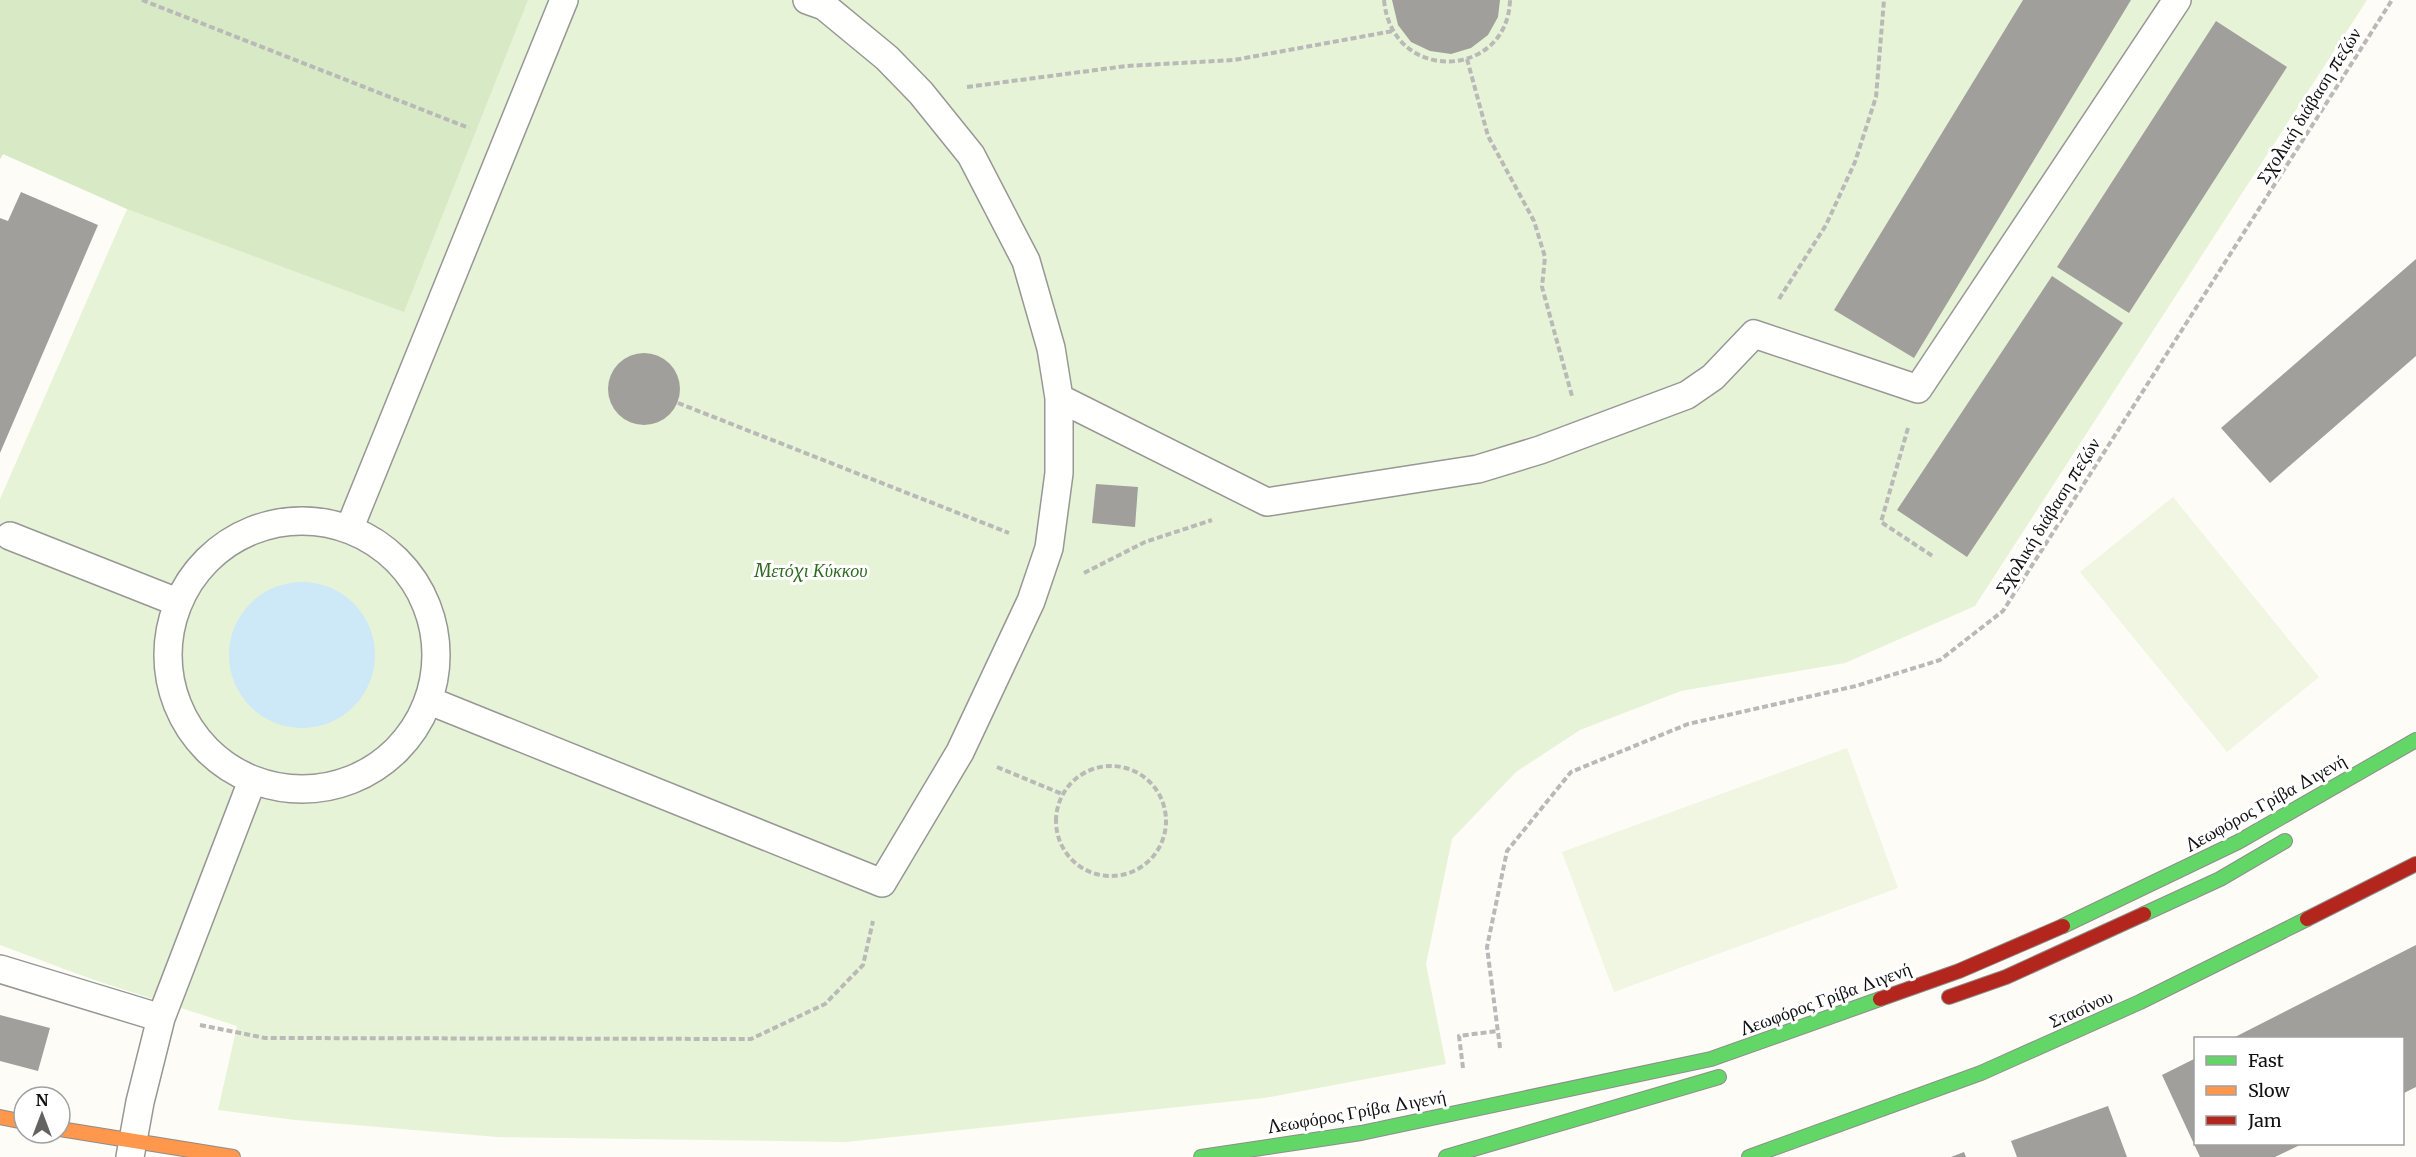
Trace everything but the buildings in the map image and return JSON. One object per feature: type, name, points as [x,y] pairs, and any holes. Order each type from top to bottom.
[{"type":"main road","name":"Λεωφόρος Γρίβα Διγενή","points":[[1201,1157],[1362,1133],[1711,1059],[1959,971],[2103,908],[2238,842],[2416,740]]},
{"type":"main road","points":[[1939,1000],[2006,977],[2220,879],[2292,837]]},
{"type":"main road","name":"Στασίνου","points":[[1749,1157],[1981,1073],[2140,1002],[2416,864]]},
{"type":"main road","points":[[1446,1157],[1728,1074]]},
{"type":"main road","points":[[72,1132],[132,1150],[233,1157]]},
{"type":"lane","points":[[350,527],[564,0]]},
{"type":"lane","points":[[430,700],[882,883],[960,752],[1031,601],[1049,548],[1059,473],[1059,398],[1051,348],[1026,261],[971,156],[921,93],[887,58],[824,6],[807,0]]},
{"type":"lane","points":[[1059,398],[1267,502],[1478,469],[1582,434],[1687,395],[1713,377],[1754,334],[1918,389],[2177,0]]},
{"type":"lane","points":[[296,520],[350,527],[394,554],[426,597],[439,650],[430,700],[401,749],[358,780],[305,791],[252,781],[207,752],[177,707],[166,655],[177,602],[205,560],[247,532],[296,520]]},
{"type":"lane","points":[[10,536],[177,602]]},
{"type":"lane","points":[[132,1150],[140,1102],[161,1018],[252,781]]},
{"type":"lane","points":[[0,969],[161,1018]]},
{"type":"path","points":[[142,0],[506,142]]},
{"type":"path","points":[[1384,0],[1385,17],[1398,40],[1418,56],[1442,62],[1467,59],[1486,49],[1501,32],[1510,12],[1510,0]]},
{"type":"path","points":[[1754,334],[1793,279],[1826,225],[1855,162],[1876,97],[1884,0]]},
{"type":"path","name":"Σχολική διάβαση πεζών","points":[[1500,1048],[1487,947],[1507,851],[1571,772],[1688,724],[1856,686],[1940,660],[2003,611],[2392,0]]},
{"type":"path","points":[[921,93],[1126,66],[1234,60],[1393,31]]},
{"type":"path","points":[[1467,59],[1488,136],[1534,221],[1545,257],[1542,287],[1582,434]]},
{"type":"path","points":[[1918,389],[1881,522],[1934,556]]},
{"type":"path","points":[[678,403],[1049,548]]},
{"type":"path","points":[[1031,601],[1145,542],[1267,502]]},
{"type":"path","points":[[960,752],[1062,794]]},
{"type":"path","points":[[1109,765],[1128,768],[1144,776],[1157,790],[1165,806],[1167,825],[1163,842],[1152,860],[1135,871],[1116,876],[1095,874],[1077,865],[1063,849],[1056,830],[1055,811],[1062,794],[1074,779],[1090,769],[1109,765]]},
{"type":"path","points":[[161,1018],[266,1038],[751,1039],[825,1004],[863,965],[882,883]]},
{"type":"path","points":[[1463,1070],[1458,1036],[1497,1031]]},
{"type":"green space","name":"Μετόχι Κύκκου","points":[[0,0],[2367,0],[1975,606],[1845,663],[1681,691],[1580,730],[1516,772],[1452,839],[1426,964],[1446,1064],[1264,1098],[846,1142],[497,1137],[295,1120],[218,1110],[237,1026],[94,980],[0,945],[0,499],[127,209],[3,154],[0,159]]},
{"type":"green space","points":[[0,0],[528,0],[404,312],[127,209],[3,154],[0,159]]},
{"type":"green space","points":[[2173,497],[2319,677],[2227,752],[2080,572]]},
{"type":"green space","points":[[1847,748],[1898,888],[1614,992],[1562,852]]},
{"type":"water","points":[[302,582],[330,588],[353,604],[369,627],[375,655],[369,683],[353,706],[330,722],[302,728],[274,722],[251,706],[235,683],[229,655],[235,627],[251,604],[274,588]]},
{"type":"traffic: fast","points":[[2063,926],[2238,842],[2416,740]]},
{"type":"traffic: fast","points":[[2144,914],[2220,879],[2285,841]]},
{"type":"traffic: fast","points":[[1749,1157],[1981,1073],[2140,1002],[2307,919]]},
{"type":"traffic: fast","points":[[1201,1157],[1361,1133],[1711,1059],[1880,999]]},
{"type":"traffic: fast","points":[[1446,1157],[1719,1077]]},
{"type":"traffic: slow","points":[[0,1117],[12,1120]]},
{"type":"traffic: slow","points":[[72,1131],[233,1157]]},
{"type":"traffic: jam","points":[[2307,919],[2416,864]]},
{"type":"traffic: jam","points":[[1949,997],[2006,977],[2144,914]]},
{"type":"traffic: jam","points":[[1880,999],[1959,971],[2063,926]]}]
